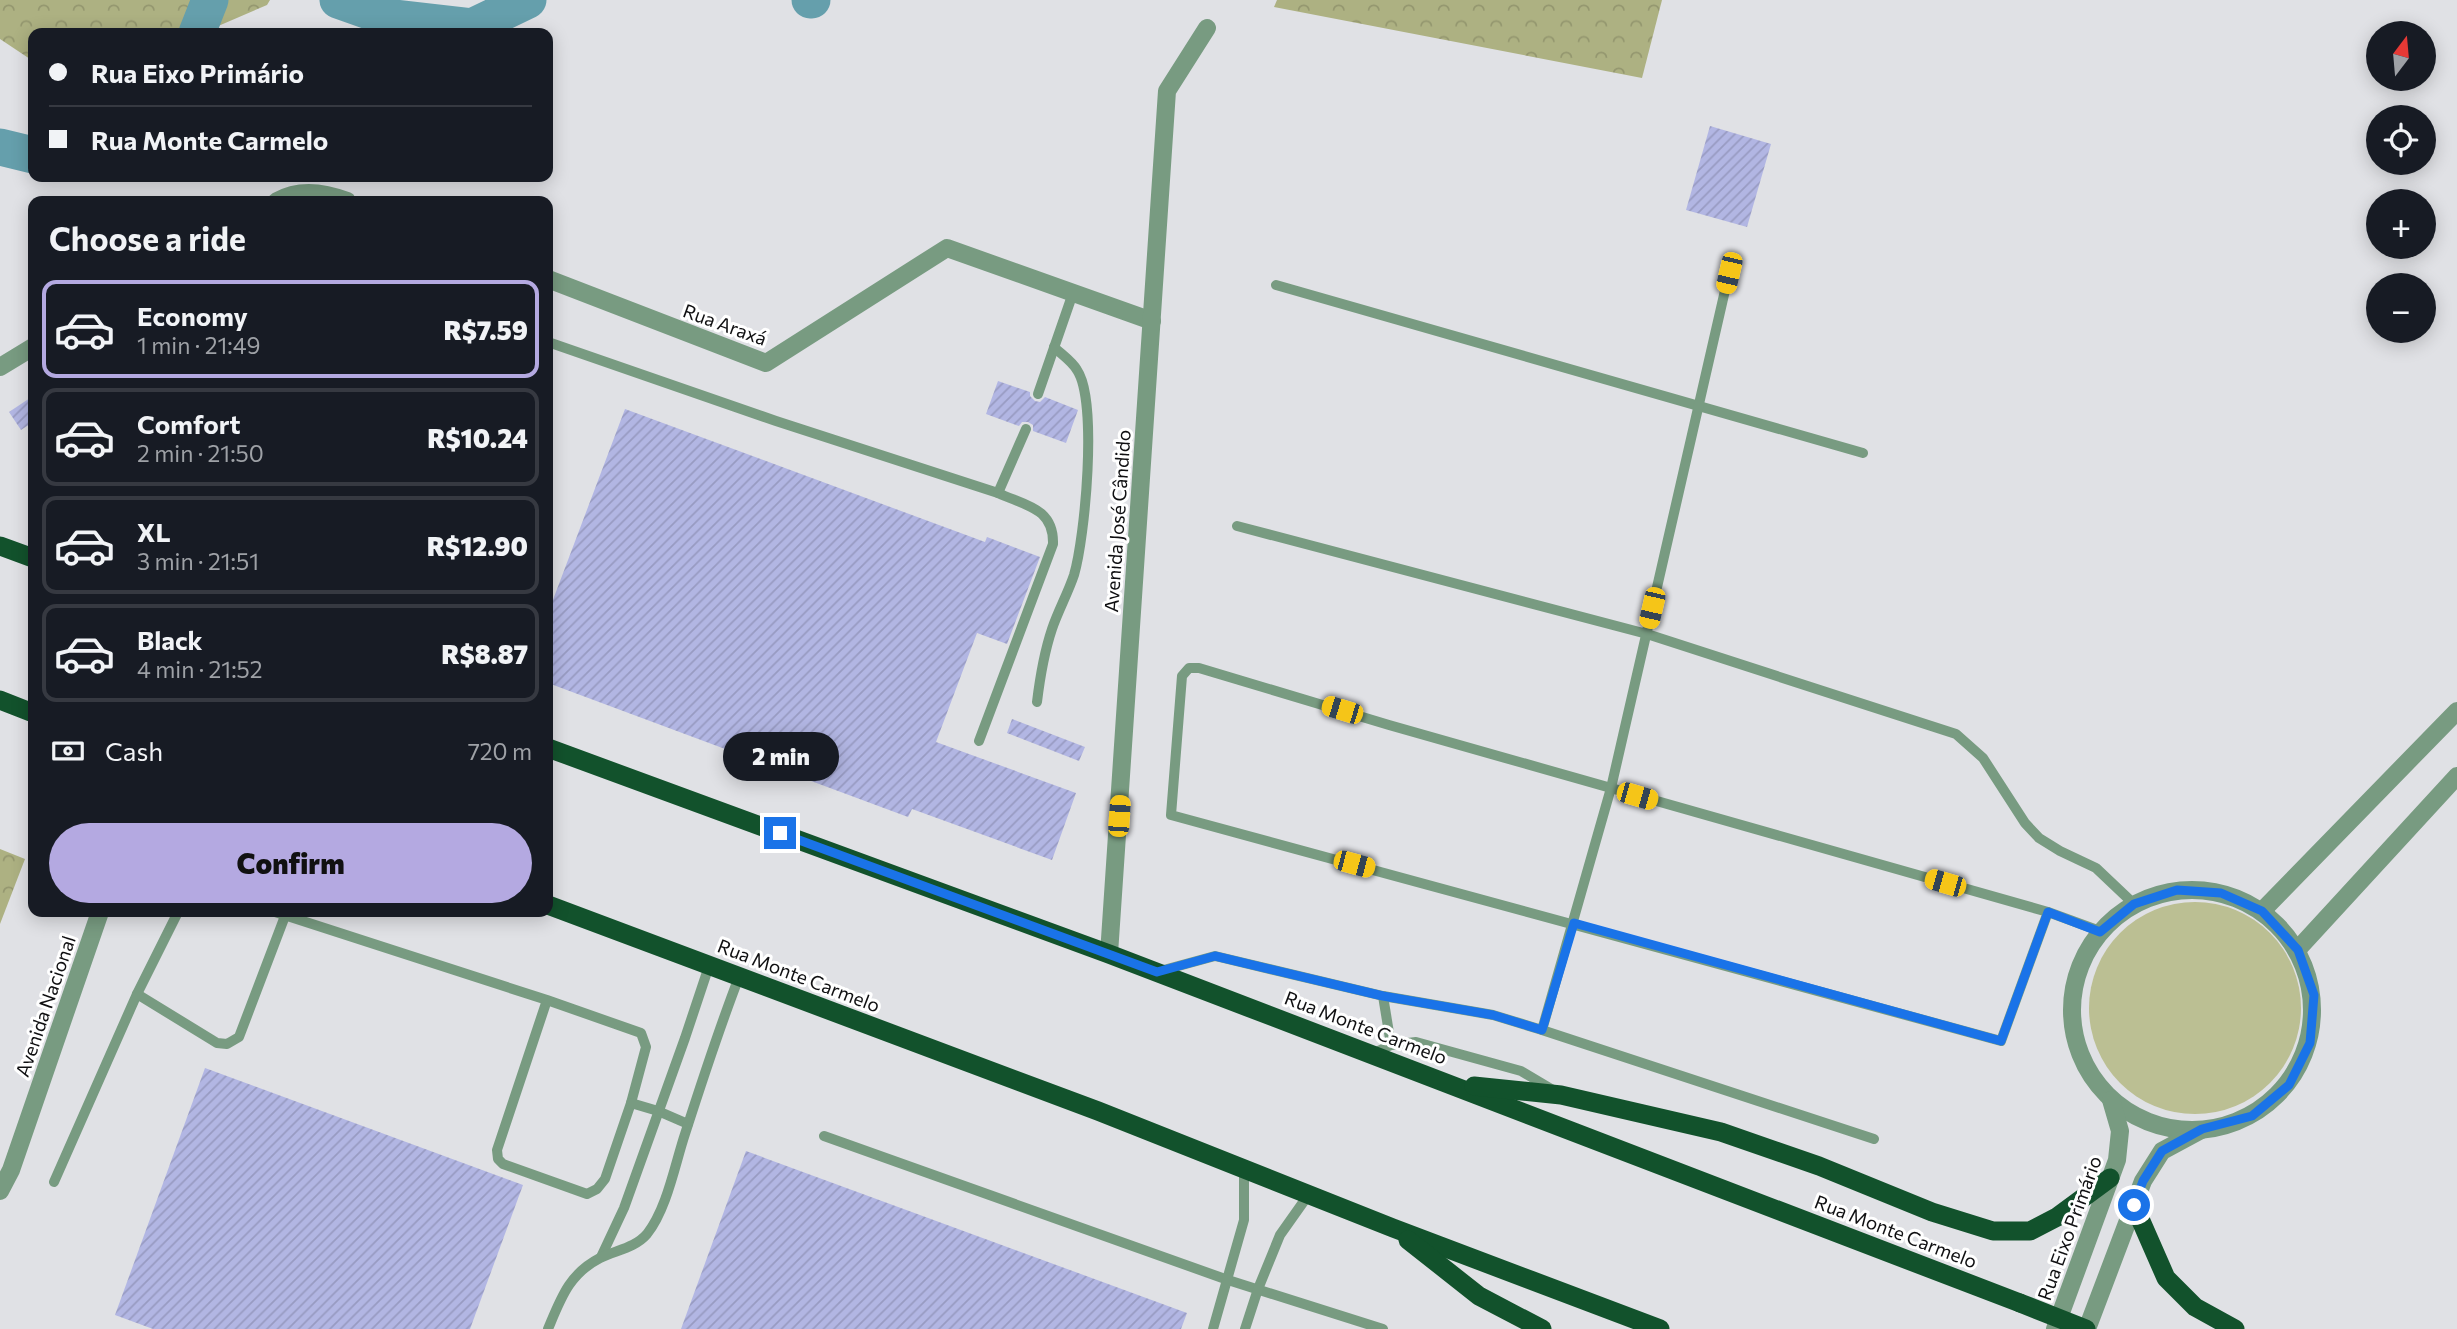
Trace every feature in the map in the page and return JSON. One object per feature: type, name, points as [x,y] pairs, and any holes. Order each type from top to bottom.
[{"type":"highway","points":[[0,546],[28,556]]},
{"type":"highway","points":[[0,700],[28,711]]},
{"type":"highway","name":"Rua Monte Carmelo","points":[[553,750],[1157,972],[2087,1329]]},
{"type":"highway","name":"Rua Monte Carmelo","points":[[553,907],[1244,1168],[1393,1228],[1660,1329]]},
{"type":"highway","points":[[1452,1084],[1561,1095],[1721,1132],[1819,1166],[1932,1212],[1993,1231],[2030,1231],[2057,1217],[2110,1178]]},
{"type":"highway","points":[[2134,1205],[2166,1278],[2195,1307],[2235,1329]]},
{"type":"highway","points":[[1393,1228],[1479,1296],[1542,1329]]},
{"type":"street","name":"Avenida José Cândido","points":[[1109,954],[1167,91],[1207,28]]},
{"type":"street","points":[[294,196],[325,193],[333,196]]},
{"type":"street","name":"Rua Araxá","points":[[553,281],[765,363],[947,248],[1073,293]]},
{"type":"street","points":[[1073,293],[1152,321]]},
{"type":"street","points":[[0,367],[28,350]]},
{"type":"street","points":[[2262,911],[2457,711]]},
{"type":"street","points":[[2298,950],[2457,776]]},
{"type":"street","points":[[2087,1329],[2143,1181],[2162,1151],[2202,1129],[2252,1116],[2289,1085],[2310,1043],[2314,995],[2298,950],[2262,911],[2221,893],[2177,890],[2134,904],[2100,932],[2077,972],[2071,1018],[2083,1063],[2111,1100],[2155,1126],[2202,1129]]},
{"type":"street","name":"Avenida Nacional","points":[[0,1191],[11,1170],[98,917]]},
{"type":"street","name":"Rua Eixo Primário","points":[[2055,1329],[2118,1160],[2120,1130],[2111,1100]]},
{"type":"lane","points":[[1542,1030],[1611,788],[1729,273]]},
{"type":"lane","points":[[1276,285],[1863,453]]},
{"type":"lane","points":[[1038,394],[1073,293]]},
{"type":"lane","points":[[553,344],[776,421],[998,493],[1044,514],[1054,531],[1053,544],[979,741]]},
{"type":"lane","points":[[1037,702],[1043,657],[1073,575],[1081,542],[1089,423],[1086,391],[1077,370],[1054,348]]},
{"type":"lane","points":[[998,493],[1026,429]]},
{"type":"lane","points":[[1237,526],[1647,634],[1956,734],[1983,758],[2025,823],[2039,838],[2095,868],[2134,904]]},
{"type":"lane","points":[[2048,912],[2001,1041],[1171,815],[1182,676],[1189,668],[1199,668],[2048,912],[2100,932]]},
{"type":"lane","points":[[54,1182],[137,994],[176,917]]},
{"type":"lane","points":[[137,994],[217,1043],[227,1044],[239,1037],[279,917]]},
{"type":"lane","points":[[289,917],[547,1000],[641,1033],[646,1047],[631,1103],[604,1179],[597,1189],[587,1194],[546,1181],[503,1164],[498,1159],[497,1150],[547,1000]]},
{"type":"lane","points":[[1157,972],[1215,956],[1383,996],[1493,1015],[1874,1139]]},
{"type":"lane","points":[[601,1258],[615,1230],[709,966]]},
{"type":"lane","points":[[548,1329],[562,1296],[575,1275],[601,1258],[630,1247],[647,1234],[662,1208],[719,1028],[739,977]]},
{"type":"lane","points":[[1383,996],[1391,1045]]},
{"type":"lane","points":[[1373,1054],[1391,1045],[1416,1042],[1521,1071],[1561,1095]]},
{"type":"lane","points":[[631,1103],[688,1124]]},
{"type":"lane","points":[[824,1136],[1228,1280],[1383,1329]]},
{"type":"lane","points":[[1213,1329],[1244,1220],[1244,1168]]},
{"type":"lane","points":[[1245,1329],[1280,1234],[1309,1194]]},
{"type":"lane","points":[[615,1230],[630,1247]]},
{"type":"green space","points":[[0,0],[270,0],[267,5],[214,28],[28,28],[28,58],[0,39]]},
{"type":"green space","points":[[1277,0],[1662,0],[1642,78],[1274,7]]},
{"type":"green space","points":[[0,849],[25,859],[0,924]]},
{"type":"green space","points":[[2195,902],[2236,910],[2270,933],[2293,967],[2301,1008],[2293,1049],[2270,1083],[2236,1106],[2195,1114],[2154,1106],[2120,1083],[2097,1049],[2089,1008],[2097,967],[2120,933],[2154,910]]},
{"type":"building","points":[[1710,126],[1771,144],[1747,227],[1686,210]]},
{"type":"building","points":[[998,381],[1030,392],[1035,401],[1040,402],[1045,397],[1078,410],[1066,443],[1033,431],[1033,425],[1028,422],[1022,422],[1019,426],[986,414]]},
{"type":"building","points":[[28,399],[28,425],[21,430],[9,412]]},
{"type":"building","points":[[625,409],[985,542],[987,537],[1040,557],[1007,644],[977,633],[936,742],[1076,793],[1052,860],[912,809],[908,817],[553,685],[553,600]]},
{"type":"building","points":[[1012,719],[1085,747],[1079,761],[1007,733]]},
{"type":"building","points":[[205,1068],[523,1185],[470,1329],[153,1329],[115,1315]]},
{"type":"building","points":[[746,1151],[1187,1313],[1181,1329],[681,1329]]},
{"type":"waterway","points":[[199,28],[210,0]]},
{"type":"waterway","points":[[338,0],[386,17],[472,27],[528,0]]},
{"type":"waterway","points":[[0,147],[28,154]]},
{"type":"route","points":[[780,833],[1157,972],[1215,956],[1317,982],[1493,1015],[1542,1030],[1574,923],[2001,1041],[2048,912],[2100,932],[2134,904],[2177,890],[2221,893],[2262,911],[2298,950],[2314,995],[2310,1043],[2289,1085],[2252,1116],[2202,1129],[2162,1151],[2143,1181],[2134,1205]]}]
